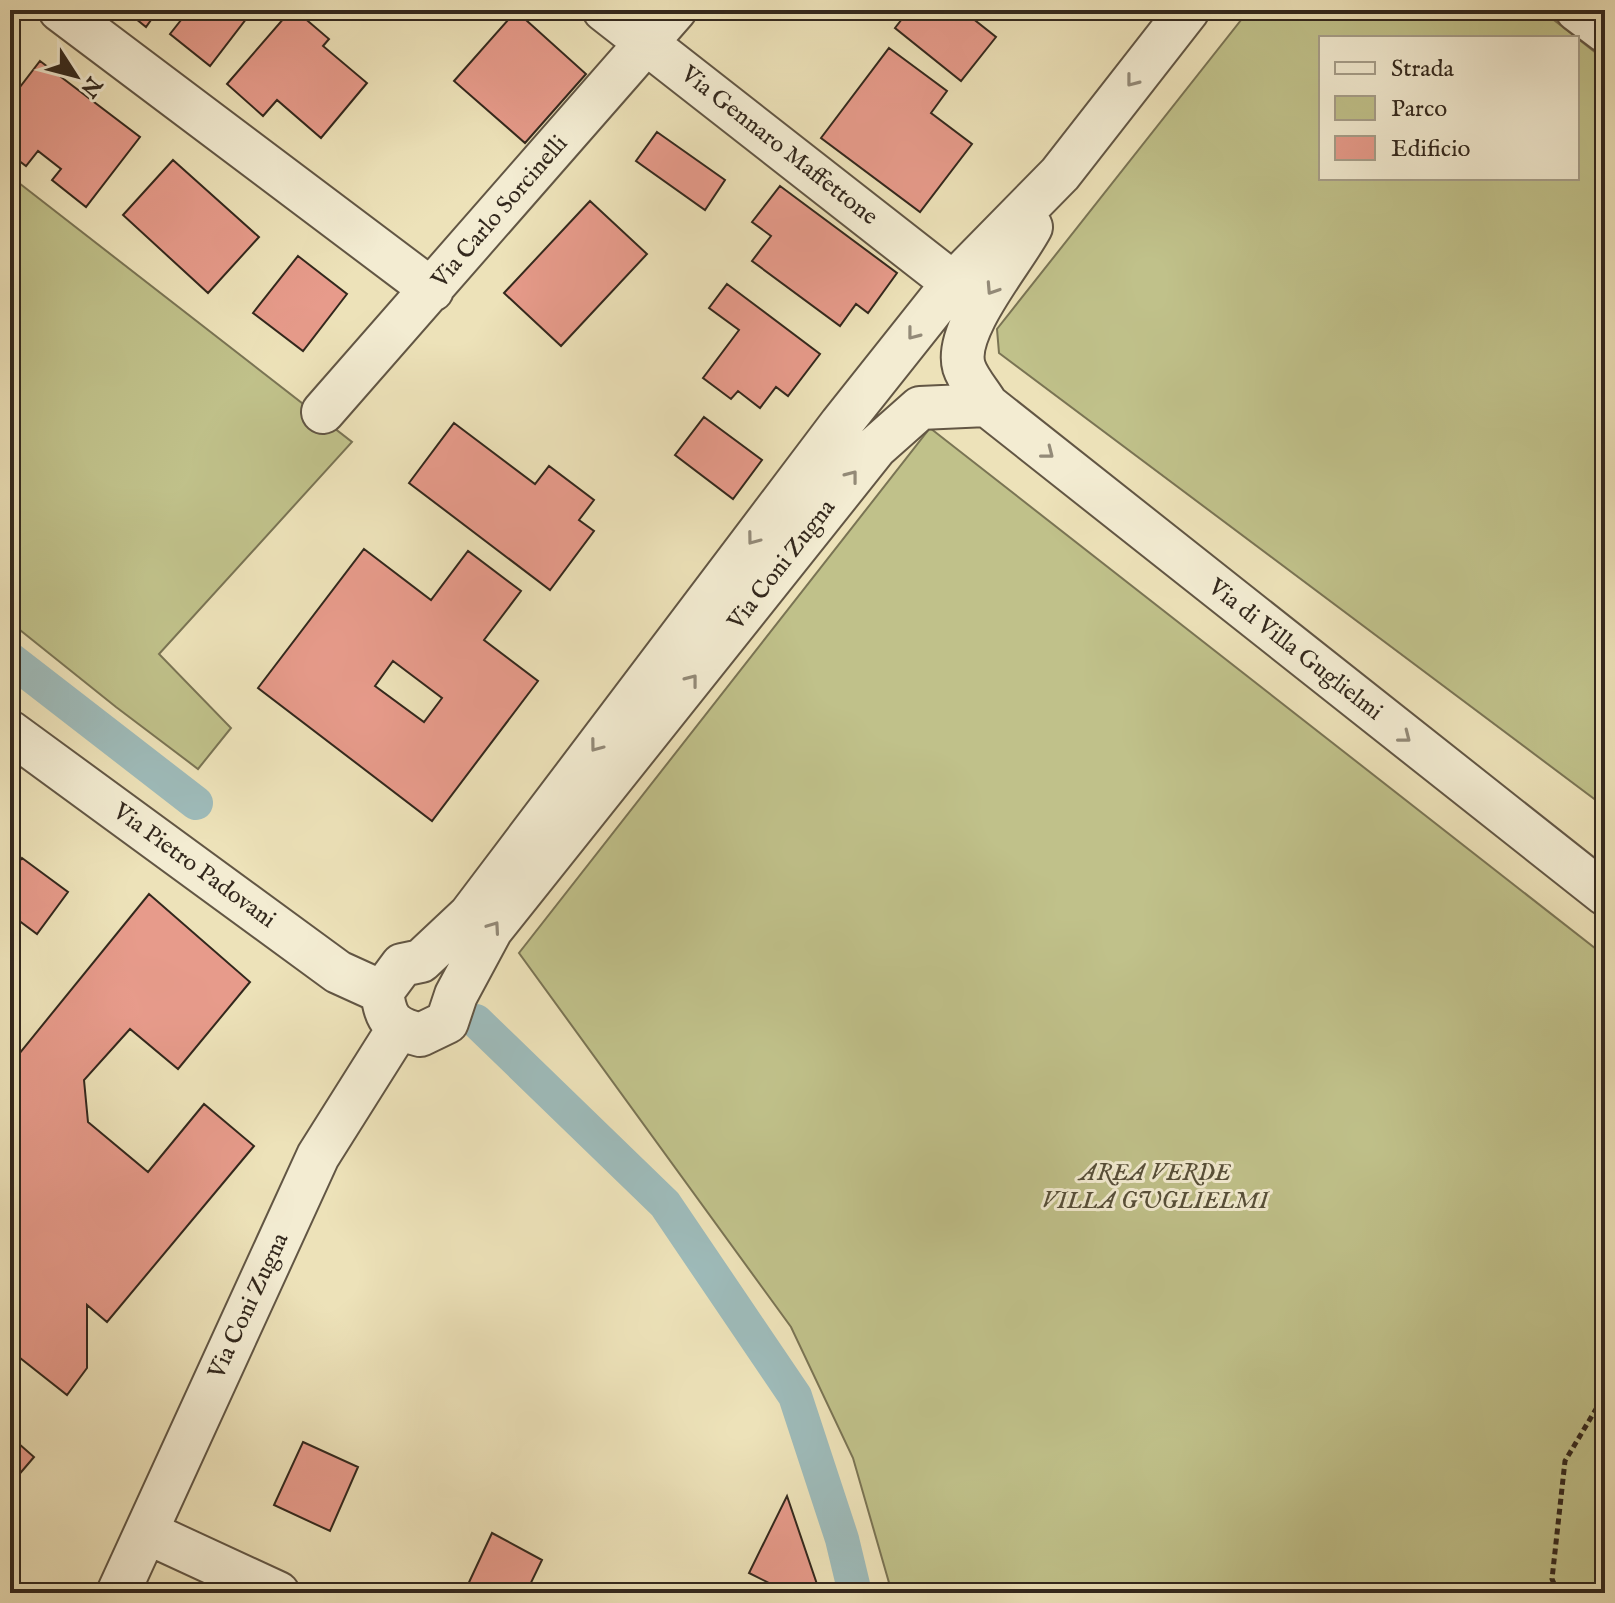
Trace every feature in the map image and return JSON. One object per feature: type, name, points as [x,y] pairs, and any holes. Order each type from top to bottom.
[{"type":"street","points":[[60,10],[432,290]]},
{"type":"street","name":"Via Gennaro Maffettone","points":[[604,10],[953,283]]},
{"type":"street","name":"Via Carlo Sorcinelli","points":[[323,412],[675,10]]},
{"type":"street","points":[[1577,10],[1605,31]]},
{"type":"street","name":"Via Coni Zugna","points":[[118,1593],[318,1156],[390,1010],[402,965],[421,961],[470,915],[841,424],[953,283],[1060,174],[1184,13]]},
{"type":"street","name":"Via Coni Zugna","points":[[390,1010],[420,1035],[447,1022],[456,995],[491,930],[876,447],[920,408],[987,405],[964,367],[963,345],[972,321],[1019,249],[1060,174]]},
{"type":"street","name":"Via di Villa Guglielmi","points":[[987,405],[1605,894]]},
{"type":"street","name":"Via Pietro Padovani","points":[[10,732],[390,1010]]},
{"type":"street","points":[[421,961],[443,969],[456,995]]},
{"type":"street","points":[[146,1532],[278,1593]]},
{"type":"path","points":[[1558,1593],[1552,1579],[1565,1461],[1605,1394]]},
{"type":"green space","points":[[1249,10],[1541,10],[1574,36],[1319,36],[1319,180],[1579,180],[1579,40],[1605,60],[1605,807],[999,353],[997,329]]},
{"type":"green space","points":[[10,176],[352,442],[159,654],[231,728],[198,769],[10,622]]},
{"type":"green space","name":"AREA VERDE VILLA GUGLIELMI","points":[[930,428],[1605,956],[1605,1593],[892,1593],[853,1458],[791,1327],[519,953]]},
{"type":"building","points":[[125,10],[158,10],[146,27]]},
{"type":"building","points":[[189,10],[253,10],[210,66],[170,34]]},
{"type":"building","points":[[291,10],[295,10],[329,39],[323,46],[367,83],[321,138],[277,100],[263,116],[227,84]]},
{"type":"building","points":[[909,10],[962,10],[996,37],[961,81],[895,28]]},
{"type":"building","points":[[516,11],[586,74],[525,143],[454,81]]},
{"type":"building","points":[[889,48],[947,91],[931,113],[972,144],[920,212],[821,138]]},
{"type":"building","points":[[40,61],[140,137],[86,207],[52,180],[61,169],[38,151],[26,166],[10,154],[10,100]]},
{"type":"building","points":[[657,132],[725,180],[705,210],[636,161]]},
{"type":"building","points":[[173,160],[259,237],[208,293],[123,215]]},
{"type":"building","points":[[780,186],[897,273],[868,313],[856,304],[840,326],[752,261],[771,236],[752,222]]},
{"type":"building","points":[[590,201],[647,254],[561,346],[504,293]]},
{"type":"building","points":[[298,256],[347,294],[303,351],[253,313]]},
{"type":"building","points":[[727,284],[820,354],[788,396],[776,387],[760,408],[738,391],[731,399],[703,378],[739,330],[709,308]]},
{"type":"building","points":[[704,417],[762,460],[733,499],[675,455]]},
{"type":"building","points":[[454,423],[535,484],[549,466],[594,500],[579,520],[594,531],[550,590],[409,483]]},
{"type":"building","points":[[364,549],[431,600],[468,551],[521,591],[484,640],[538,681],[432,821],[258,688]],"holes":[[[393,661],[442,698],[424,722],[375,686]]]},
{"type":"building","points":[[22,858],[68,892],[37,934],[10,914],[10,874]]},
{"type":"building","points":[[149,894],[250,982],[178,1069],[130,1029],[84,1080],[88,1122],[148,1172],[204,1104],[254,1146],[107,1322],[87,1305],[87,1368],[67,1395],[10,1350],[10,1065]]},
{"type":"building","points":[[10,1436],[34,1457],[11,1484],[10,1483]]},
{"type":"building","points":[[303,1442],[358,1467],[330,1531],[274,1505]]},
{"type":"building","points":[[787,1496],[820,1593],[789,1593],[749,1573]]},
{"type":"building","points":[[492,1533],[542,1560],[526,1593],[464,1593]]},
{"type":"waterway","points":[[10,659],[196,803]]},
{"type":"waterway","points":[[476,1021],[665,1204],[795,1396],[842,1539],[855,1593]]}]
